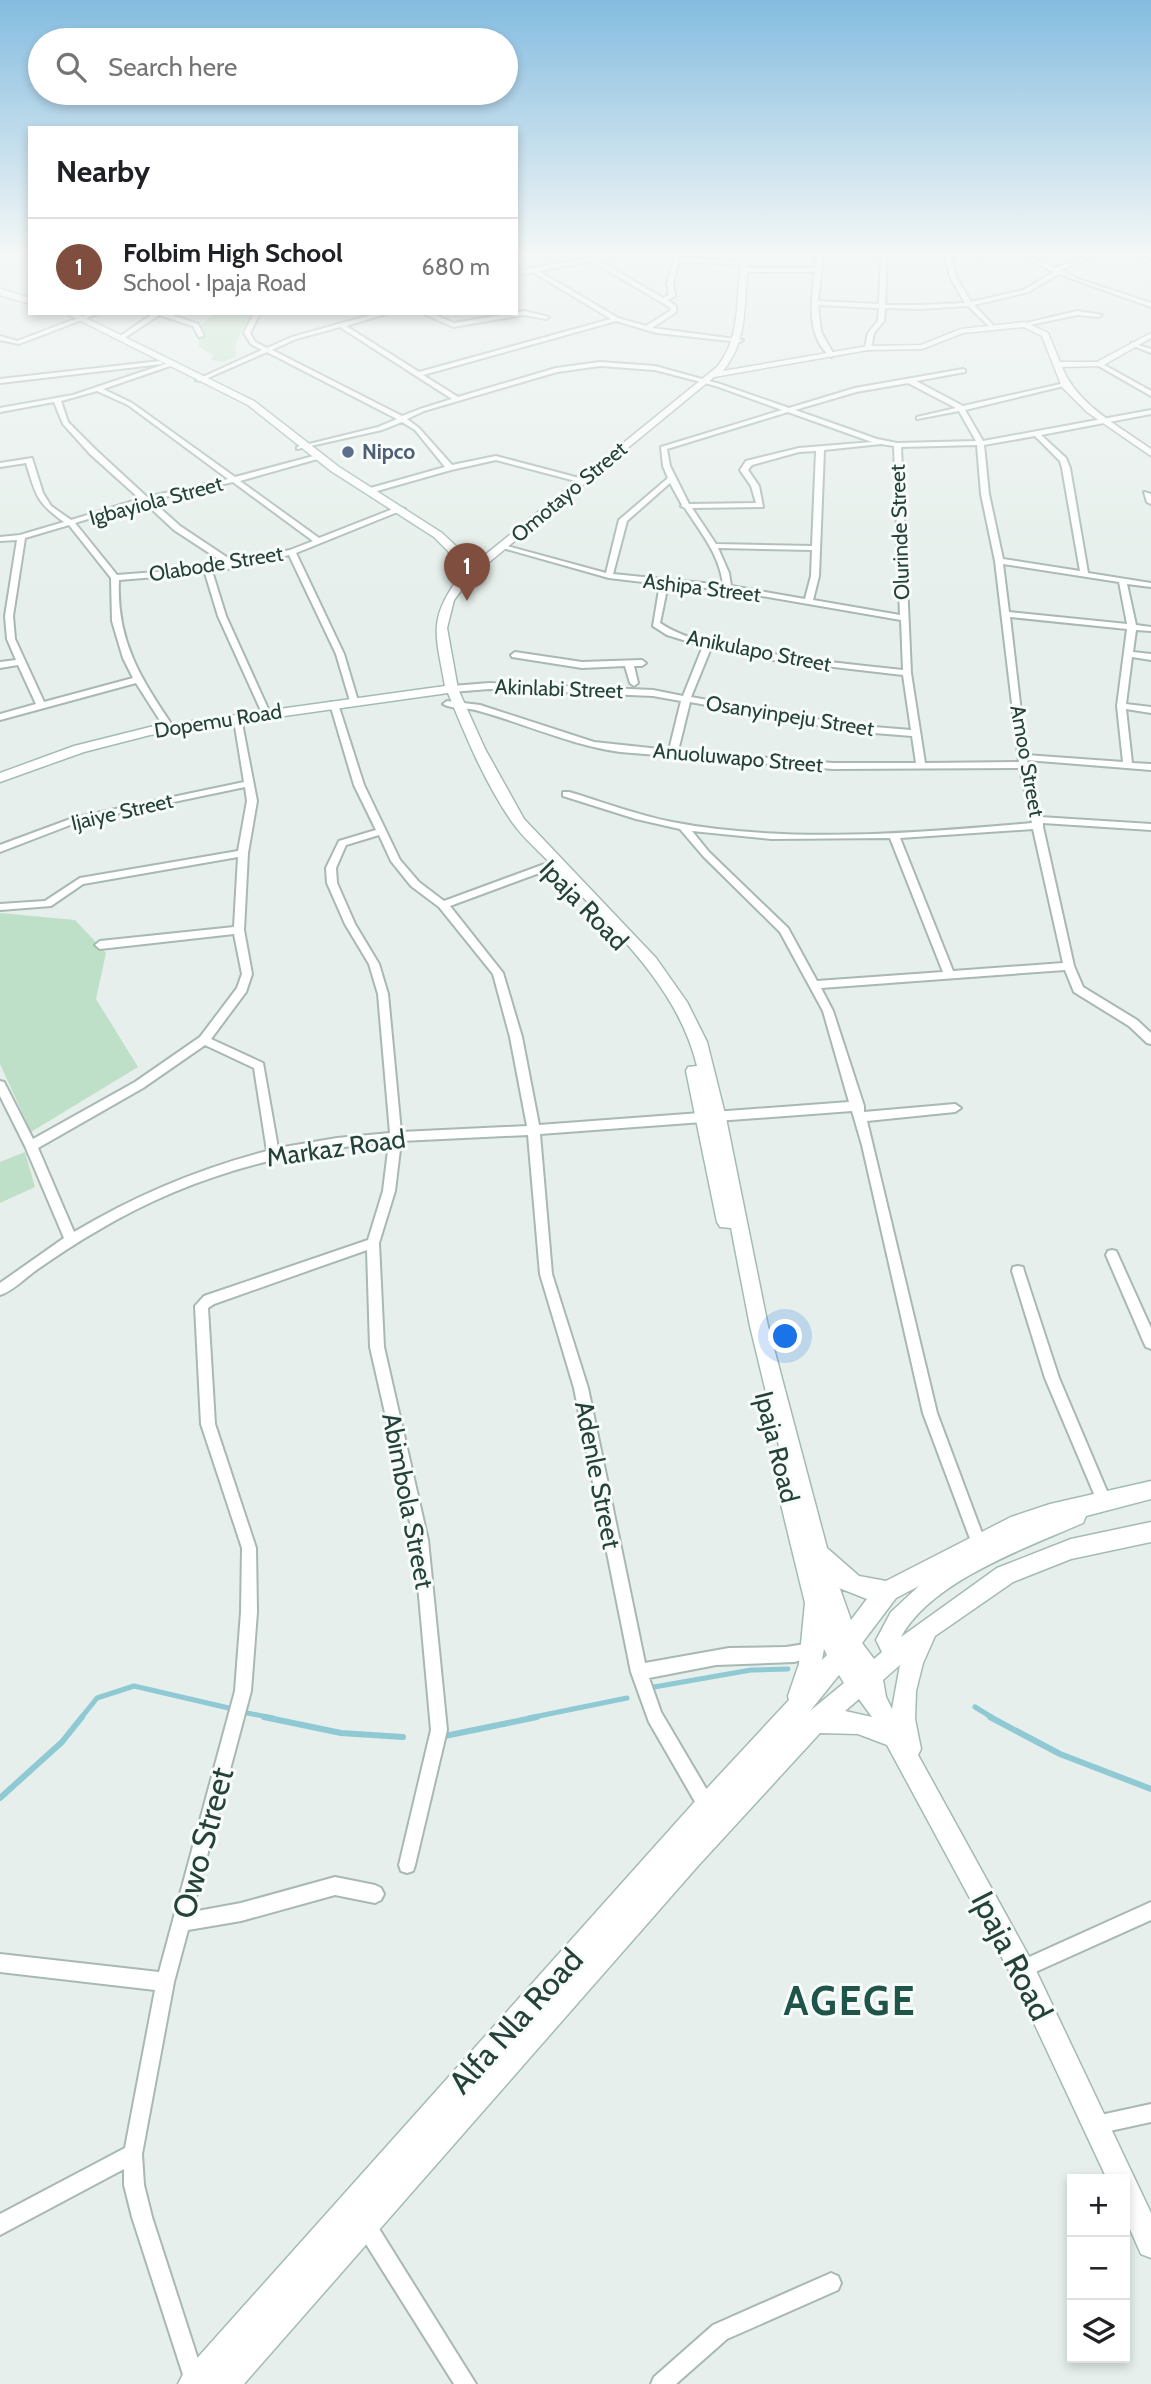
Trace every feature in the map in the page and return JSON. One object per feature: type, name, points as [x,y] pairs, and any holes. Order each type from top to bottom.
[{"type":"main road","points":[[171,366],[202,379],[248,407],[309,452],[398,510]]},
{"type":"main road","points":[[309,452],[398,510],[442,546],[460,575]]},
{"type":"main road","name":"Ipaja Road","points":[[460,575],[445,585],[430,625],[432,652],[480,777],[509,823],[546,867],[663,984]]},
{"type":"main road","name":"Ipaja Road","points":[[450,696],[518,821],[637,945],[663,984],[683,1028],[712,1119],[759,1326],[843,1650]]},
{"type":"main road","name":"Dopemu Road","points":[[0,778],[79,749],[169,728],[354,701],[450,696]]},
{"type":"main road","name":"Ipaja Road","points":[[712,1119],[752,1343],[813,1594],[843,1650],[868,1687],[1022,1969],[1119,2174]]},
{"type":"main road","points":[[811,1529],[826,1561],[837,1573],[870,1591],[888,1591],[979,1544],[1049,1514],[1105,1503],[1151,1490]]},
{"type":"main road","points":[[1129,1496],[1151,1496]]},
{"type":"main road","points":[[895,1655],[887,1640],[891,1630],[911,1607],[970,1565],[1105,1503]]},
{"type":"main road","name":"Alfa Nla Road","points":[[194,2383],[715,1813],[815,1721],[868,1687],[895,1655],[931,1626],[1005,1575],[1071,1549],[1149,1532]]},
{"type":"main road","name":"Alfa Nla Road","points":[[225,2384],[366,2226],[715,1813],[843,1650],[874,1605],[888,1591]]},
{"type":"main road","points":[[776,1735],[806,1684],[812,1651],[813,1594]]},
{"type":"main road","points":[[917,1779],[903,1728],[905,1680],[914,1655],[931,1626]]},
{"type":"main road","points":[[815,1721],[858,1723],[894,1736]]},
{"type":"main road","points":[[1130,2198],[1150,2240]]},
{"type":"street","points":[[0,381],[144,366]]},
{"type":"street","points":[[0,410],[57,400],[160,366]]},
{"type":"street","points":[[202,379],[228,366]]},
{"type":"street","points":[[298,366],[417,429],[450,468]]},
{"type":"street","points":[[407,366],[458,400]]},
{"type":"street","points":[[419,374],[447,366]]},
{"type":"street","name":"Igbayiola Street","points":[[0,539],[21,537],[147,499],[232,480],[458,400],[556,370],[578,366]]},
{"type":"street","name":"Igbayiola Street","points":[[640,366],[703,382],[885,444]]},
{"type":"street","points":[[715,375],[723,366]]},
{"type":"street","points":[[715,375],[766,366]]},
{"type":"street","points":[[1059,366],[1065,385],[1104,420],[1151,453]]},
{"type":"street","points":[[1103,366],[1151,394]]},
{"type":"street","points":[[727,588],[726,568],[685,506],[663,448],[855,390],[962,371]]},
{"type":"street","name":"Omotayo Street","points":[[460,575],[503,547],[580,481],[715,375]]},
{"type":"street","points":[[908,380],[960,407],[980,442]]},
{"type":"street","points":[[919,418],[1065,385]]},
{"type":"street","points":[[97,389],[130,404],[318,541]]},
{"type":"street","points":[[57,400],[62,418],[74,433],[177,528],[234,566]]},
{"type":"street","points":[[685,506],[760,505],[762,503],[745,466],[787,452],[885,444],[980,442],[1151,412]]},
{"type":"street","points":[[1036,433],[1063,460],[1066,468],[1084,574]]},
{"type":"street","name":"Amoo Street","points":[[980,442],[985,494],[999,561],[1023,761],[1069,966],[1078,989],[1150,1037]]},
{"type":"street","name":"Olurinde Street","points":[[897,445],[903,618]]},
{"type":"street","points":[[808,603],[815,576],[820,450]]},
{"type":"street","points":[[370,491],[496,458],[580,481]]},
{"type":"street","points":[[0,465],[29,460],[39,493],[48,507],[71,523],[115,578],[113,595],[116,634],[137,680],[169,728]]},
{"type":"street","points":[[609,576],[623,520],[673,478]]},
{"type":"street","name":"Olabode Street","points":[[115,578],[234,566],[292,552],[398,510]]},
{"type":"street","points":[[21,537],[9,615],[10,639],[41,705]]},
{"type":"street","points":[[712,546],[816,548]]},
{"type":"street","name":"Ashipa Street","points":[[503,547],[609,576],[727,588],[903,618]]},
{"type":"street","points":[[292,552],[340,654],[354,701]]},
{"type":"street","points":[[999,561],[1123,583],[1151,585]]},
{"type":"street","points":[[208,570],[222,616],[267,713]]},
{"type":"street","name":"Anikulapo Street","points":[[664,583],[658,603],[656,624],[659,629],[708,645],[817,664],[907,673]]},
{"type":"street","points":[[1123,583],[1132,626],[1121,706],[1128,765]]},
{"type":"street","points":[[1006,614],[1151,629]]},
{"type":"street","points":[[903,618],[914,733],[921,765]]},
{"type":"street","points":[[673,751],[686,699],[708,645]]},
{"type":"street","points":[[515,654],[582,664],[642,663]]},
{"type":"street","points":[[1128,654],[1151,657]]},
{"type":"street","points":[[0,665],[19,663]]},
{"type":"street","points":[[629,663],[634,683]]},
{"type":"street","points":[[577,689],[582,664]]},
{"type":"street","points":[[0,717],[137,680]]},
{"type":"street","name":"Akinlabi Street","points":[[450,696],[489,686],[667,695]]},
{"type":"street","name":"Osanyinpeju Street","points":[[667,695],[849,728],[914,733]]},
{"type":"street","name":"Anuoluwapo Street","points":[[450,696],[593,745],[833,765],[1023,761]]},
{"type":"street","name":"Adenle Street","points":[[334,704],[359,785],[379,832],[396,861],[415,884],[443,905],[498,973],[516,1037],[534,1130],[546,1274],[581,1388],[639,1672],[655,1716],[715,1813]]},
{"type":"street","points":[[1121,706],[1151,710]]},
{"type":"street","points":[[31,1146],[139,1086],[204,1040],[242,989],[247,974],[239,930],[243,853],[252,802],[238,719]]},
{"type":"street","points":[[1023,761],[1151,767]]},
{"type":"street","name":"Ijaiye Street","points":[[0,849],[76,820],[248,784]]},
{"type":"street","points":[[566,794],[683,827],[865,837],[1038,823],[1150,830]]},
{"type":"street","points":[[683,827],[706,854],[784,930],[828,1011],[859,1112],[930,1413],[979,1544]]},
{"type":"street","name":"Abimbola Street","points":[[379,832],[342,844],[331,869],[338,900],[374,964],[383,994],[396,1137],[389,1191],[373,1242],[377,1347],[421,1540],[439,1730],[407,1865]]},
{"type":"street","points":[[893,834],[949,974]]},
{"type":"street","points":[[0,907],[47,904],[80,881],[243,853]]},
{"type":"street","points":[[443,905],[546,867]]},
{"type":"street","points":[[100,945],[239,930]]},
{"type":"street","points":[[814,985],[1069,966]]},
{"type":"street","points":[[204,1040],[259,1066],[273,1153]]},
{"type":"street","points":[[0,1085],[31,1146],[71,1240]]},
{"type":"street","name":"Markaz Road","points":[[0,1290],[71,1240],[156,1194],[273,1153],[396,1137],[955,1108]]},
{"type":"street","name":"Owo Street","points":[[194,2383],[142,2217],[134,2185],[133,2154],[165,1982],[243,1691],[249,1612],[249,1548],[208,1424],[202,1306],[209,1300],[373,1242]]},
{"type":"street","points":[[1112,1255],[1151,1343]]},
{"type":"street","points":[[1018,1271],[1052,1378],[1105,1503]]},
{"type":"street","points":[[639,1672],[699,1659],[745,1655],[784,1658],[812,1651]]},
{"type":"street","points":[[181,1923],[230,1914],[335,1886],[374,1894]]},
{"type":"street","points":[[1022,1969],[1151,1911]]},
{"type":"street","points":[[0,1964],[165,1982]]},
{"type":"street","points":[[1096,2125],[1151,2113]]},
{"type":"street","points":[[0,2225],[133,2154]]},
{"type":"street","points":[[366,2226],[466,2384]]},
{"type":"street","points":[[662,2384],[720,2332],[831,2283]]},
{"type":"green space","points":[[0,913],[75,920],[106,953],[96,999],[138,1067],[31,1132],[0,1064]]},
{"type":"green space","points":[[25,1152],[35,1187],[0,1203],[0,1162]]},
{"type":"waterway","points":[[654,1687],[751,1670],[788,1669]]},
{"type":"waterway","points":[[81,1718],[97,1698],[134,1686],[233,1709]]},
{"type":"waterway","points":[[529,1718],[627,1698]]},
{"type":"waterway","points":[[975,1707],[993,1718]]},
{"type":"waterway","points":[[242,1712],[273,1718]]},
{"type":"waterway","points":[[0,1798],[62,1742],[82,1717]]},
{"type":"waterway","points":[[264,1717],[341,1733],[403,1737]]},
{"type":"waterway","points":[[440,1737],[537,1717]]},
{"type":"waterway","points":[[990,1717],[1060,1754],[1151,1789]]},
{"type":"place","name":"Nipco","points":[[348,452]]},
{"type":"place","name":"Folbim High School","points":[[467,601]]},
{"type":"district","name":"AGEGE","points":[[850,2001]]}]
